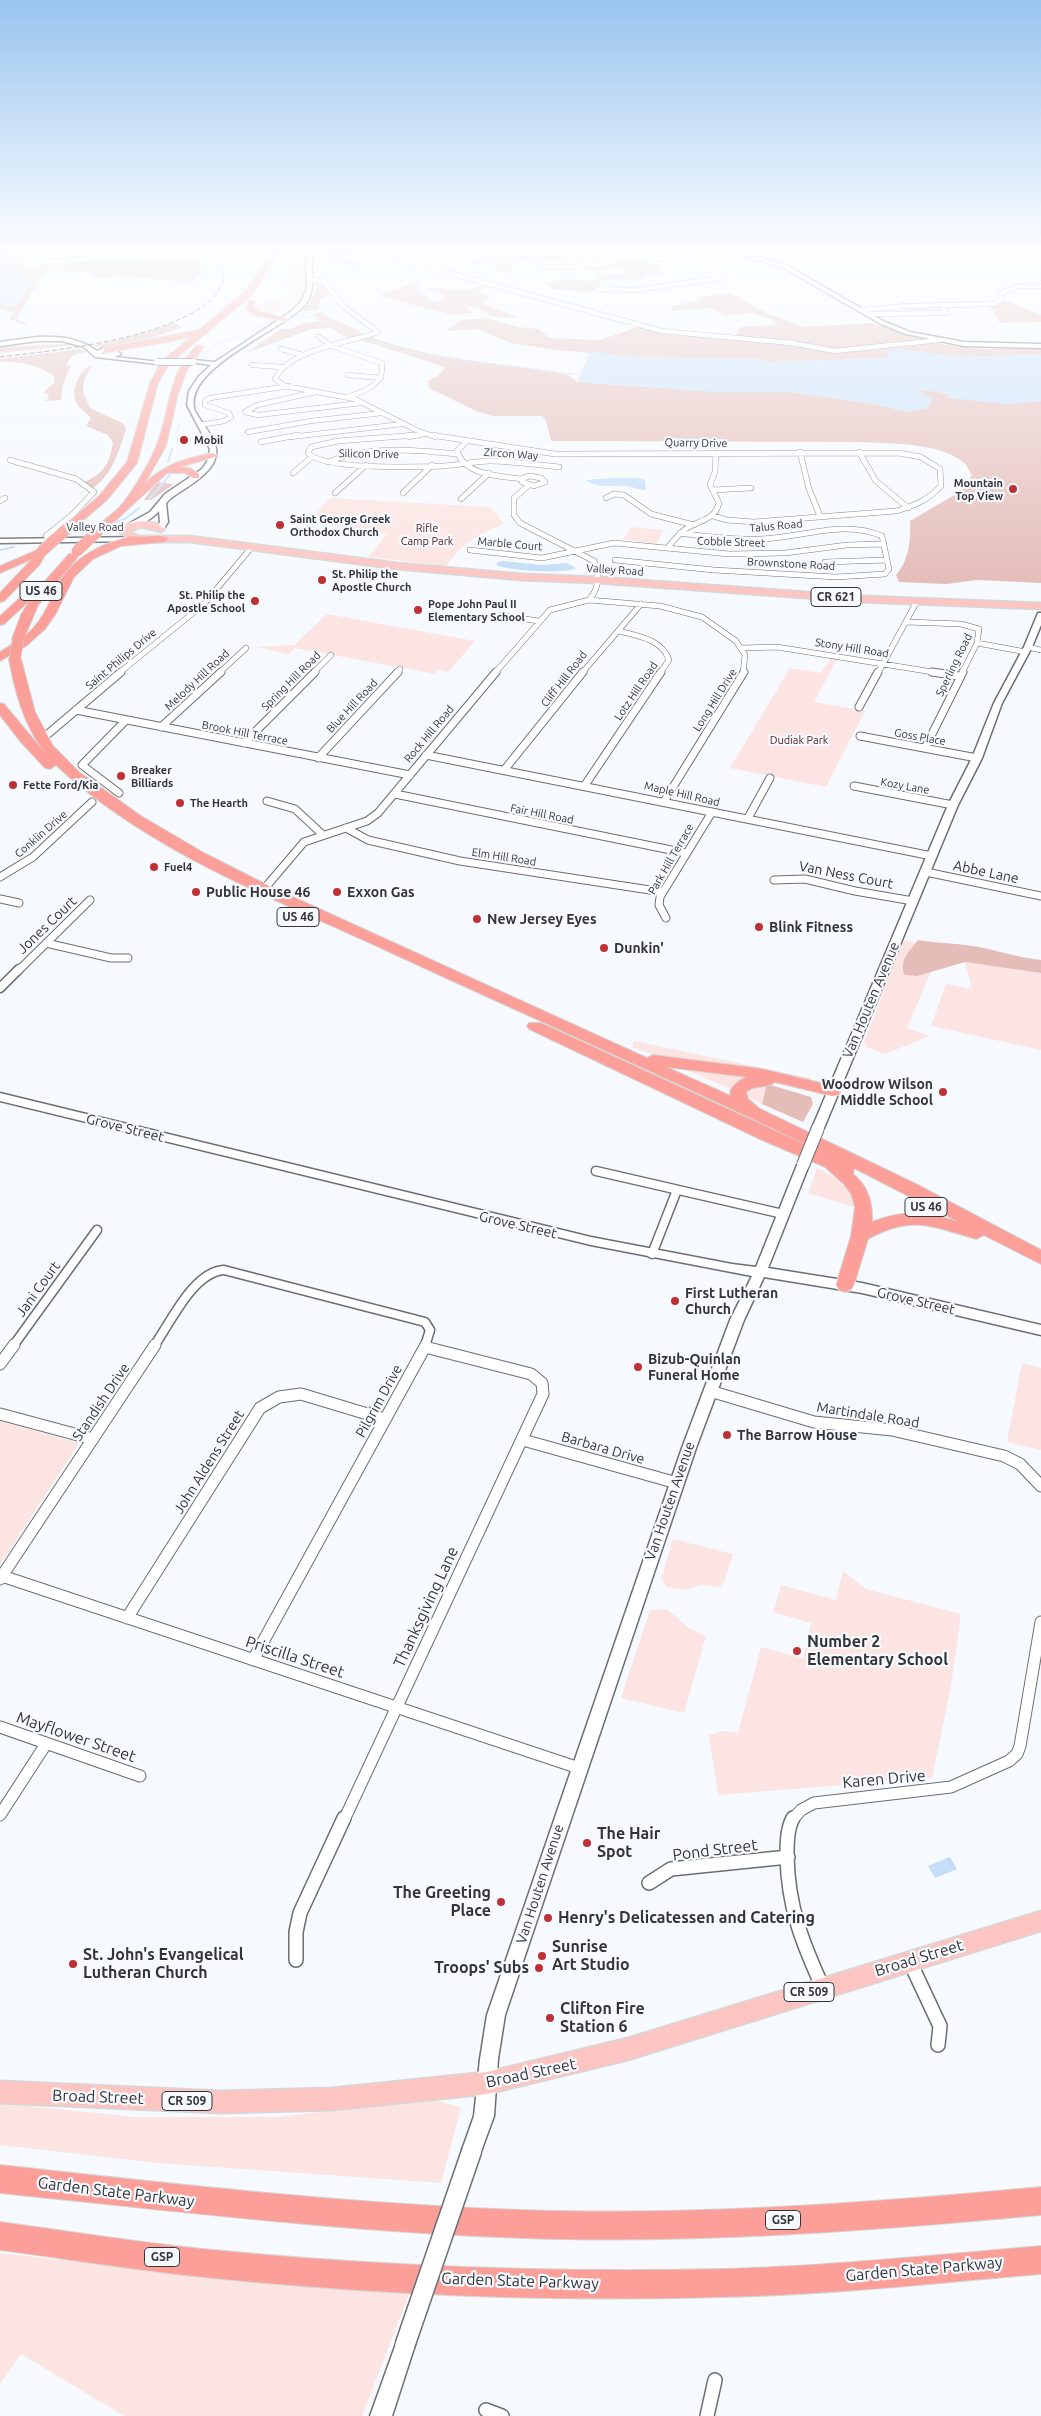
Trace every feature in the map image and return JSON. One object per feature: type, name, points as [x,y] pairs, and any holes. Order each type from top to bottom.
[{"type":"highway","name":"US 46","points":[[0,583],[42,551],[103,498],[132,463],[154,383],[168,362]]},
{"type":"highway","name":"US 46","points":[[187,362],[173,390],[165,434],[159,449],[128,503],[77,551],[39,593],[22,622],[15,659],[23,696],[42,739],[67,768],[146,826],[211,864],[767,1119],[912,1189],[1041,1258]]},
{"type":"highway","points":[[128,503],[162,474],[180,463],[213,456]]},
{"type":"highway","points":[[162,474],[174,470],[184,470],[196,476]]},
{"type":"highway","points":[[0,657],[40,628],[55,606],[68,579],[91,555],[111,545],[162,529]]},
{"type":"highway","points":[[111,545],[137,539]]},
{"type":"highway","points":[[0,570],[42,551]]},
{"type":"highway","points":[[0,598],[36,562],[42,551]]},
{"type":"highway","points":[[0,622],[77,551]]},
{"type":"highway","name":"US 46","points":[[0,706],[17,730],[66,780],[92,802],[160,848],[226,883],[809,1161],[881,1184],[976,1233],[1041,1270]]},
{"type":"highway","points":[[0,717],[17,730]]},
{"type":"highway","points":[[621,1052],[659,1062],[756,1073],[832,1091]]},
{"type":"highway","points":[[767,1119],[740,1101],[738,1091],[742,1086],[755,1080],[804,1084]]},
{"type":"highway","points":[[809,1161],[843,1174],[859,1190],[865,1210],[861,1234],[845,1285]]},
{"type":"highway","points":[[861,1234],[880,1223],[901,1217],[936,1221],[976,1233]]},
{"type":"highway","name":"Garden State Parkway","points":[[0,2179],[310,2212],[524,2224],[698,2224],[888,2215],[1041,2201]]},
{"type":"highway","name":"Garden State Parkway","points":[[0,2236],[202,2262],[316,2273],[564,2283],[722,2283],[875,2274],[1041,2260]]},
{"type":"main road","points":[[137,539],[125,535],[124,530],[133,525],[148,524],[162,529]]},
{"type":"main road","name":"Valley Road","points":[[162,529],[190,539],[251,548],[397,566],[522,577],[598,580],[791,595],[1041,606]]},
{"type":"main road","name":"Valley Road","points":[[137,539],[162,529],[190,539]]},
{"type":"main road","name":"Broad Street","points":[[0,2092],[221,2102],[332,2098],[487,2083],[628,2049],[1041,1920]]},
{"type":"street","points":[[154,362],[218,364]]},
{"type":"street","points":[[133,525],[153,514],[162,503],[207,467],[213,456],[212,446],[204,425],[190,405],[191,394],[197,382],[221,362]]},
{"type":"street","points":[[289,386],[275,379],[275,375],[282,367],[292,362]]},
{"type":"street","points":[[347,397],[373,386],[381,378],[382,363],[378,362]]},
{"type":"street","points":[[252,365],[282,367]]},
{"type":"street","points":[[348,375],[381,378]]},
{"type":"street","points":[[204,425],[229,419],[231,415],[205,405],[205,401],[210,398],[289,386]]},
{"type":"street","name":"Quarry Drive","points":[[289,386],[347,397],[424,434],[466,442],[555,454],[859,452],[917,455],[931,460],[940,469],[941,486],[932,497],[908,508],[885,512],[820,516],[760,523],[740,523],[713,516]]},
{"type":"street","points":[[316,392],[301,398],[252,406],[245,412],[258,415],[361,403]]},
{"type":"street","points":[[248,432],[287,424],[382,413]]},
{"type":"street","points":[[287,424],[297,435]]},
{"type":"street","points":[[261,442],[297,435],[402,424]]},
{"type":"street","name":"Silicon Drive","points":[[424,434],[400,438],[316,445],[308,450],[308,453],[312,457],[328,462],[366,465],[463,463]]},
{"type":"street","points":[[466,442],[458,454],[458,458],[473,470],[522,479],[534,476],[545,480],[541,484],[530,485],[522,482],[522,479]]},
{"type":"street","points":[[328,462],[341,455],[356,453],[394,451],[458,454]]},
{"type":"street","points":[[800,452],[809,489],[820,516]]},
{"type":"street","points":[[859,452],[876,481],[908,508]]},
{"type":"street","points":[[667,548],[680,534],[713,516],[719,503],[713,490],[711,479],[715,472],[716,453]]},
{"type":"street","points":[[293,473],[312,457]]},
{"type":"street","points":[[10,460],[24,467],[64,474],[94,492],[73,514],[46,536]]},
{"type":"street","name":"Zircon Way","points":[[463,463],[504,461],[559,467]]},
{"type":"street","points":[[335,493],[366,465]]},
{"type":"street","points":[[403,493],[432,465]]},
{"type":"street","points":[[461,499],[489,473]]},
{"type":"street","points":[[530,485],[514,498],[514,515],[520,523],[578,550],[594,561],[598,580],[593,597],[589,600]]},
{"type":"street","points":[[713,490],[751,488]]},
{"type":"street","points":[[606,498],[614,494],[622,494],[629,497],[644,511],[656,516],[694,525]]},
{"type":"street","points":[[162,503],[162,529]]},
{"type":"street","name":"Valley Road","points":[[0,536],[107,536],[124,530]]},
{"type":"street","name":"Talus Road","points":[[680,534],[726,538],[762,538],[844,530],[874,531],[882,536],[884,544]]},
{"type":"street","name":"Valley Road","points":[[0,541],[137,539]]},
{"type":"street","name":"Cobble Street","points":[[578,550],[614,544],[708,552],[768,553],[847,545],[884,544]]},
{"type":"street","points":[[825,562],[887,560],[884,544]]},
{"type":"street","name":"Saint Philips Drive","points":[[42,739],[161,637],[204,604],[223,579],[251,548]]},
{"type":"street","name":"Marble Court","points":[[470,550],[542,558],[578,550]]},
{"type":"street","points":[[703,569],[708,552]]},
{"type":"street","name":"Brownstone Road","points":[[615,560],[703,569],[871,576],[885,574],[889,569],[887,560]]},
{"type":"street","points":[[589,600],[641,604],[679,610],[702,617],[705,622],[732,637],[741,648]]},
{"type":"street","name":"Rock Hill Road","points":[[264,889],[295,850],[304,842],[373,817],[395,794],[538,621],[550,610],[589,600]]},
{"type":"street","points":[[858,707],[917,602]]},
{"type":"street","name":"Cliff Hill Road","points":[[505,769],[596,655],[641,604]]},
{"type":"street","points":[[501,615],[538,621]]},
{"type":"street","name":"Van Houten Avenue","points":[[381,2416],[484,2116],[490,2050],[496,2015],[677,1482],[710,1391],[737,1320],[760,1272],[783,1214],[809,1161],[818,1128],[832,1091],[953,805],[977,758],[998,703],[1027,649],[1041,615]]},
{"type":"street","name":"Sperling Road","points":[[907,622],[975,626],[979,629],[980,633],[977,643],[925,748]]},
{"type":"street","name":"Lotz Hill Road","points":[[585,785],[668,660],[666,652],[656,643],[619,631]]},
{"type":"street","points":[[977,643],[1041,650]]},
{"type":"street","name":"Stony Hill Road","points":[[741,648],[777,647],[959,676]]},
{"type":"street","name":"Melody Hill Road","points":[[162,727],[246,648]]},
{"type":"street","name":"Long Hill Drive","points":[[666,800],[744,672],[746,660],[741,648]]},
{"type":"street","name":"Spring Hill Road","points":[[244,743],[331,655]]},
{"type":"street","name":"Blue Hill Road","points":[[318,758],[400,669]]},
{"type":"street","name":"Brook Hill Terrace","points":[[76,710],[410,775]]},
{"type":"street","points":[[119,793],[82,765],[126,720]]},
{"type":"street","name":"Goss Place","points":[[860,736],[977,758]]},
{"type":"street","name":"Maple Hill Road","points":[[426,755],[666,800],[712,812],[932,856]]},
{"type":"street","points":[[748,818],[770,778]]},
{"type":"street","name":"Kozy Lane","points":[[854,786],[953,805]]},
{"type":"street","name":"Fair Hill Road","points":[[395,794],[686,853]]},
{"type":"street","points":[[267,801],[295,809],[324,835]]},
{"type":"street","name":"Conklin Drive","points":[[0,877],[33,856],[92,802]]},
{"type":"street","name":"Park Hill Terrace","points":[[666,918],[659,901],[712,812]]},
{"type":"street","name":"Elm Hill Road","points":[[346,828],[368,840],[460,861],[663,892]]},
{"type":"street","name":"Abbe Lane","points":[[926,872],[1041,896]]},
{"type":"street","name":"Van Ness Court","points":[[774,880],[786,877],[802,878],[827,882],[852,891],[913,901]]},
{"type":"street","points":[[0,899],[19,903]]},
{"type":"street","name":"Jones Court","points":[[0,988],[90,900]]},
{"type":"street","points":[[46,943],[111,958],[128,958]]},
{"type":"street","name":"Grove Street","points":[[0,1097],[469,1213],[652,1254],[732,1269],[845,1285],[1041,1330]]},
{"type":"street","points":[[596,1172],[783,1214]]},
{"type":"street","points":[[652,1254],[677,1190]]},
{"type":"street","name":"Jani Court","points":[[0,1364],[97,1230]]},
{"type":"street","name":"Standish Drive","points":[[1,1577],[197,1282],[206,1274],[215,1270],[224,1269],[242,1273]]},
{"type":"street","name":"Pilgrim Drive","points":[[242,1273],[420,1320],[425,1322],[430,1330],[425,1347],[252,1660]]},
{"type":"street","name":"Thanksgiving Lane","points":[[296,1960],[296,1932],[300,1913],[543,1394],[540,1380],[531,1374],[425,1347]]},
{"type":"street","name":"Martindale Road","points":[[710,1391],[814,1422],[892,1430],[1004,1456],[1020,1464],[1041,1486]]},
{"type":"street","name":"John Aldens Street","points":[[127,1618],[251,1419],[268,1401],[290,1393],[301,1394],[384,1419]]},
{"type":"street","points":[[0,1414],[93,1438]]},
{"type":"street","name":"Barbara Drive","points":[[523,1440],[677,1482]]},
{"type":"street","name":"Priscilla Street","points":[[1,1577],[579,1768]]},
{"type":"street","name":"Karen Drive","points":[[823,1988],[792,1909],[788,1857],[788,1832],[791,1822],[806,1806],[833,1800],[866,1798],[951,1787],[1017,1754],[1038,1661],[1041,1622]]},
{"type":"street","name":"Mayflower Street","points":[[0,1728],[140,1776]]},
{"type":"street","points":[[0,1815],[46,1744]]},
{"type":"street","name":"Pond Street","points":[[649,1883],[671,1869],[788,1857]]},
{"type":"street","points":[[909,1960],[940,2026],[938,2046]]},
{"type":"street","points":[[707,2416],[715,2380]]},
{"type":"street","points":[[486,2410],[502,2416]]},
{"type":"green space","name":"Rifle Camp Park","points":[[330,498],[490,507],[504,524],[465,545],[446,566],[368,557],[387,534],[308,522]]},
{"type":"green space","points":[[631,527],[663,530],[657,544],[623,539]]},
{"type":"green space","points":[[327,614],[475,641],[448,672],[438,670],[435,674],[295,648],[289,654],[255,647],[294,645]]},
{"type":"green space","name":"Dudiak Park","points":[[831,658],[837,659],[814,702],[865,711],[826,787],[730,768],[790,668],[821,673]]},
{"type":"green space","points":[[903,940],[915,943],[917,976],[931,972],[907,1028],[930,1036],[885,1054],[866,1047],[864,1042]]},
{"type":"green space","points":[[965,962],[1041,973],[1041,1050],[931,1026],[946,984],[972,989]]},
{"type":"green space","points":[[634,1041],[810,1078],[812,1082],[674,1061],[632,1047]]},
{"type":"green space","points":[[679,1067],[749,1076],[731,1089]]},
{"type":"green space","points":[[767,1084],[762,1104],[749,1098],[747,1091],[751,1088]]},
{"type":"green space","points":[[817,1168],[846,1187],[854,1207],[808,1193]]},
{"type":"green space","points":[[1022,1363],[1041,1368],[1041,1450],[1007,1442]]},
{"type":"green space","points":[[0,1421],[79,1443],[0,1565]]},
{"type":"green space","points":[[673,1539],[733,1554],[725,1580],[720,1587],[701,1585],[685,1590],[667,1587],[661,1579]]},
{"type":"green space","points":[[843,1571],[866,1589],[961,1614],[951,1687],[932,1778],[718,1795],[709,1735],[723,1731],[738,1733],[761,1647],[803,1658],[811,1623],[773,1612],[781,1585],[836,1600]]},
{"type":"green space","points":[[667,1609],[690,1629],[706,1636],[684,1713],[621,1698],[650,1610]]},
{"type":"green space","points":[[433,2099],[461,2108],[441,2183],[157,2163],[0,2145],[0,2103],[135,2117],[277,2117]]},
{"type":"green space","points":[[0,2253],[177,2273],[411,2289],[362,2416],[124,2416],[21,2354],[0,2384]]},
{"type":"shaded area","points":[[0,362],[68,362],[66,365],[71,366],[63,384],[61,400],[45,401],[49,398],[48,394],[43,393],[55,382],[54,376],[48,372],[28,364]]},
{"type":"shaded area","points":[[429,362],[481,362],[569,375],[577,382],[722,392],[791,392],[875,404],[908,412],[927,408],[932,400],[916,390],[922,389],[1006,404],[1041,401],[1041,583],[977,580],[946,584],[899,582],[896,575],[904,563],[908,550],[910,521],[961,491],[972,475],[967,466],[953,455],[928,447],[914,445],[860,442],[551,441],[546,421],[542,416],[492,416],[476,411],[429,388],[428,381],[439,375],[445,367]]},
{"type":"shaded area","points":[[93,364],[84,380],[83,392],[90,408],[124,424],[126,429],[118,454],[110,469],[106,476],[93,488],[85,482],[98,475],[105,467],[113,443],[108,435],[86,426],[91,418],[78,406],[75,399],[74,393],[77,381],[84,371]]},
{"type":"shaded area","points":[[157,482],[174,484],[151,500],[144,500]]},
{"type":"shaded area","points":[[918,940],[979,947],[1041,960],[1041,973],[965,962],[917,976],[905,975],[903,970],[904,961]]},
{"type":"shaded area","points":[[767,1084],[811,1097],[813,1104],[803,1122],[762,1104]]},
{"type":"water","points":[[585,362],[1041,362],[1041,401],[1006,404],[949,398],[947,396],[950,393],[917,390],[933,400],[928,408],[909,412],[875,404],[791,392],[722,392],[577,382]]},
{"type":"water","points":[[640,478],[645,480],[646,490],[629,486],[600,486],[586,480]]},
{"type":"water","points":[[498,562],[541,565],[567,563],[576,568],[560,571],[536,571],[512,569],[496,565]]},
{"type":"water","points":[[950,1857],[957,1869],[935,1878],[928,1866]]},
{"type":"waterway","points":[[479,362],[580,375]]},
{"type":"waterway","points":[[177,431],[180,423]]},
{"type":"waterway","points":[[168,462],[172,449]]},
{"type":"waterway","points":[[149,499],[170,475]]},
{"type":"waterway","points":[[109,524],[125,519],[139,508]]},
{"type":"waterway","points":[[0,550],[14,547]]},
{"type":"place","name":"Mobil","points":[[184,440]]},
{"type":"place","name":"Mountain Top View","points":[[1013,489]]},
{"type":"place","name":"Saint George Greek Orthodox Church","points":[[280,525]]},
{"type":"place","name":"St. Philip the Apostle Church","points":[[322,580]]},
{"type":"place","name":"St. Philip the Apostle School","points":[[255,601]]},
{"type":"place","name":"Pope John Paul II Elementary School","points":[[418,610]]},
{"type":"place","name":"Breaker Billiards","points":[[121,776]]},
{"type":"place","name":"Fette Ford/Kia","points":[[13,785]]},
{"type":"place","name":"The Hearth","points":[[180,803]]},
{"type":"place","name":"Fuel4","points":[[154,867]]},
{"type":"place","name":"Public House 46","points":[[196,892]]},
{"type":"place","name":"Exxon Gas","points":[[337,892]]},
{"type":"place","name":"New Jersey Eyes","points":[[477,919]]},
{"type":"place","name":"Blink Fitness","points":[[759,927]]},
{"type":"place","name":"Dunkin'","points":[[604,948]]},
{"type":"place","name":"Woodrow Wilson Middle School","points":[[943,1092]]},
{"type":"place","name":"First Lutheran Church","points":[[675,1301]]},
{"type":"place","name":"Bizub-Quinlan Funeral Home","points":[[638,1367]]},
{"type":"place","name":"The Barrow House","points":[[727,1435]]},
{"type":"place","name":"Number 2 Elementary School","points":[[797,1651]]},
{"type":"place","name":"The Hair Spot","points":[[587,1843]]},
{"type":"place","name":"The Greeting Place","points":[[501,1902]]},
{"type":"place","name":"Henry's Delicatessen and Catering","points":[[548,1918]]},
{"type":"place","name":"Sunrise Art Studio","points":[[542,1956]]},
{"type":"place","name":"St. John's Evangelical Lutheran Church","points":[[73,1964]]},
{"type":"place","name":"Troops' Subs","points":[[539,1968]]},
{"type":"place","name":"Clifton Fire Station 6","points":[[550,2018]]}]
